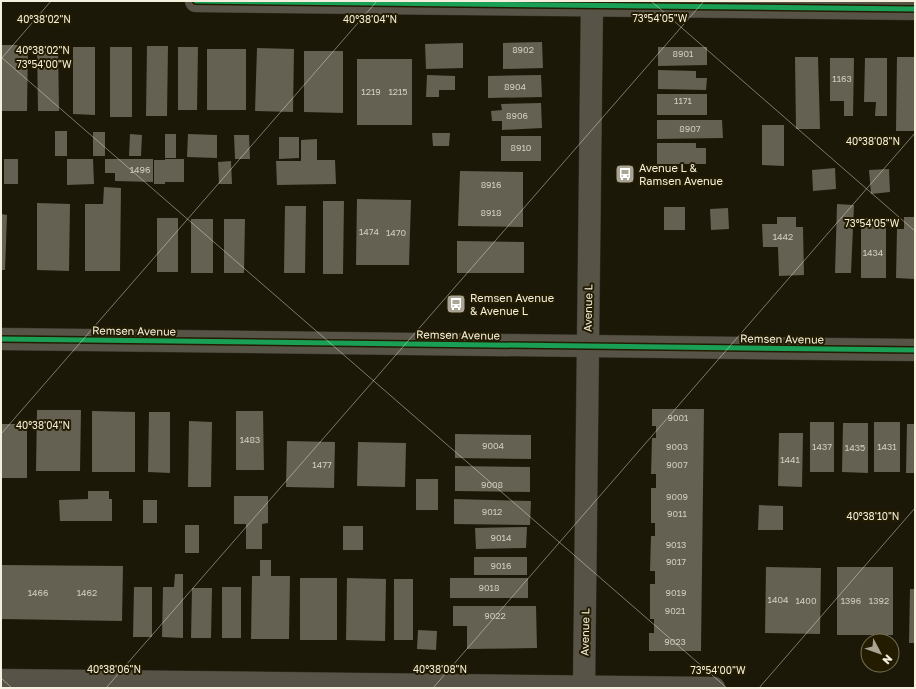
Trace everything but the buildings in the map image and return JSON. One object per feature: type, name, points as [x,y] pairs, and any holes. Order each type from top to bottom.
[{"type":"street","points":[[196,1],[592,4],[915,9]]},
{"type":"street","name":"Avenue L","points":[[584,687],[592,4]]},
{"type":"street","name":"Remsen Avenue","points":[[1,339],[915,350]]},
{"type":"street","points":[[1,680],[714,688]]},
{"type":"cycle path","points":[[196,1],[915,9]]},
{"type":"cycle path","points":[[1,339],[915,350]]},
{"type":"place","name":"Avenue L & Ramsen Avenue","points":[[625,174]]},
{"type":"place","name":"Remsen Avenue & Avenue L","points":[[456,304]]}]
